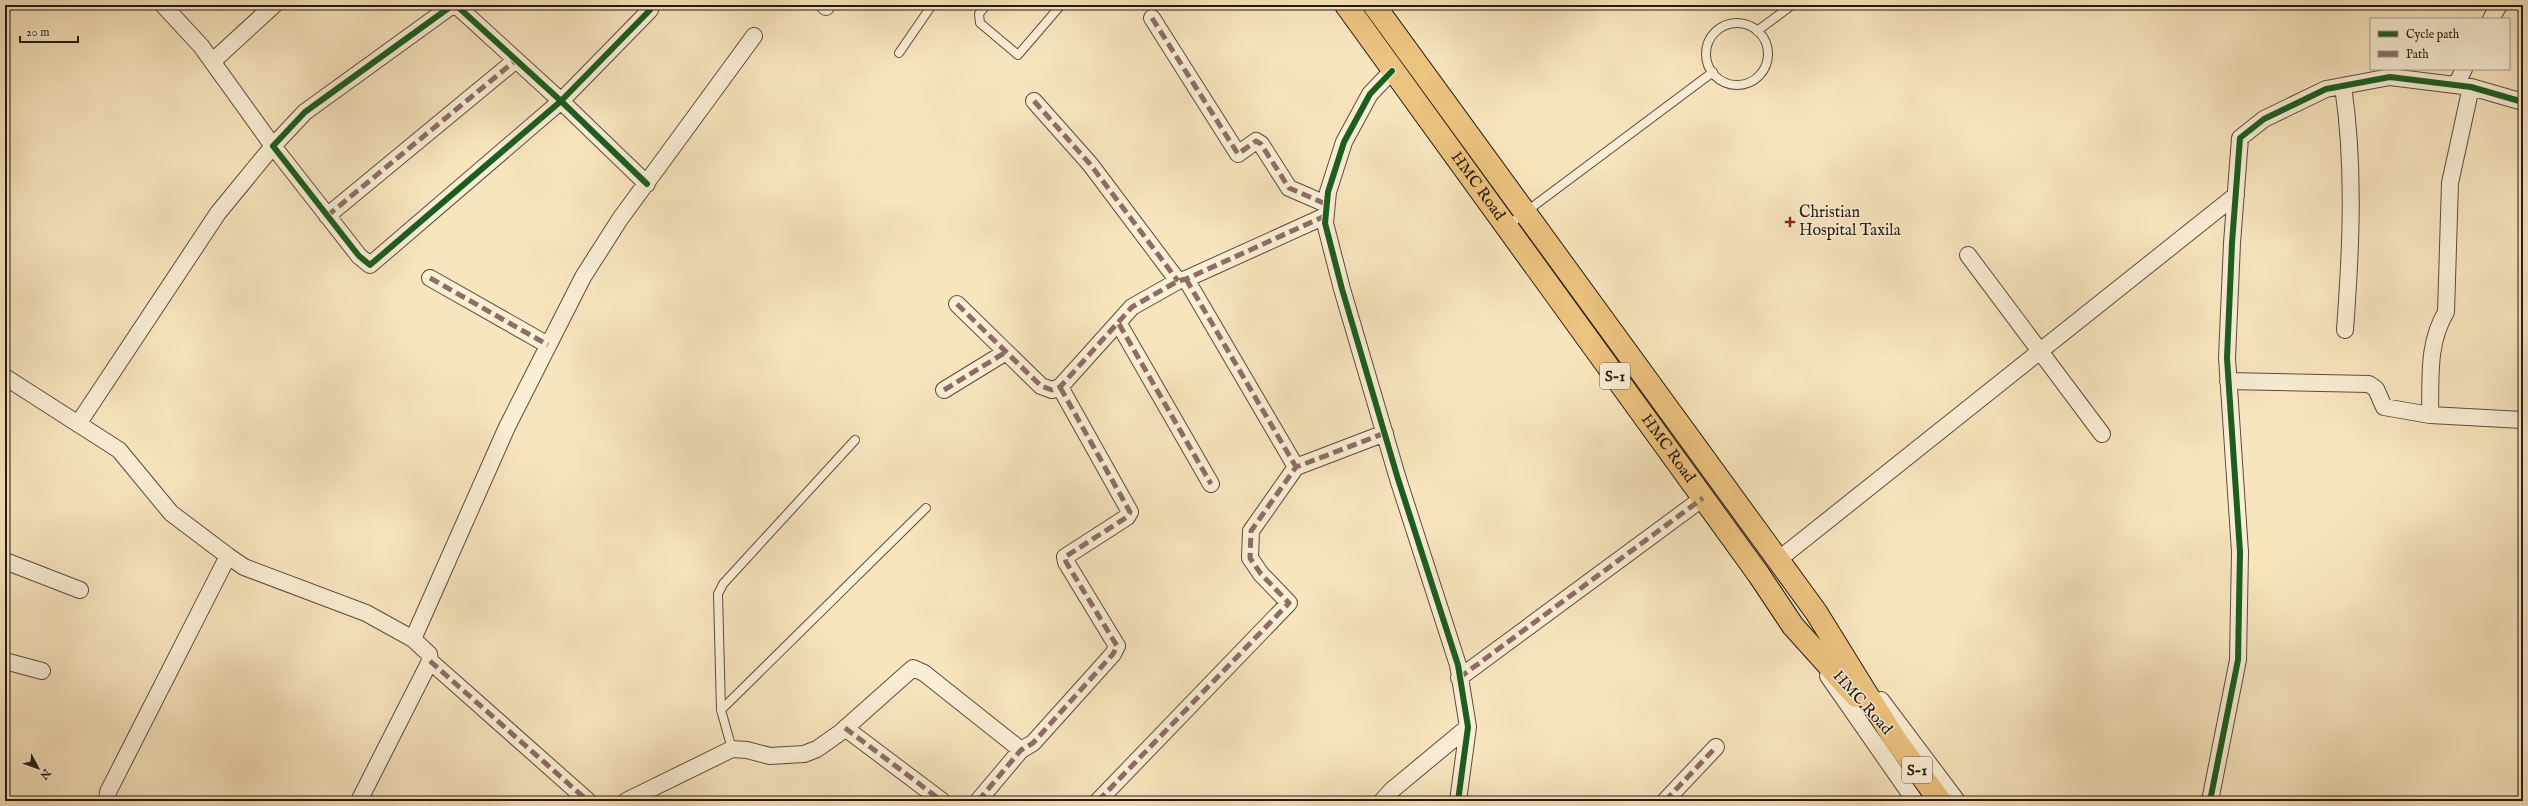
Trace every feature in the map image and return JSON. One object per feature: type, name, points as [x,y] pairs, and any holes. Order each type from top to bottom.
[{"type":"main road","name":"HMC Road","points":[[1346,5],[1374,43],[1392,71],[1760,575],[1793,626],[1894,738]]},
{"type":"main road","name":"HMC Road","points":[[1382,9],[1525,212],[1816,612],[1894,738]]},
{"type":"main road","name":"S-1","points":[[1894,738],[1940,801]]},
{"type":"street","points":[[163,5],[212,61],[273,146],[359,256],[370,265],[561,101],[650,10],[649,5]]},
{"type":"street","points":[[212,61],[274,5]]},
{"type":"street","points":[[2491,18],[2499,5]]},
{"type":"street","points":[[78,424],[218,213],[273,146],[305,112],[450,7],[457,6],[561,101],[647,184]]},
{"type":"street","points":[[1374,43],[1382,9]]},
{"type":"street","points":[[1152,18],[1238,154],[1256,141],[1261,144],[1289,188],[1326,210]]},
{"type":"street","points":[[413,639],[507,427],[583,277],[620,219],[754,36]]},
{"type":"street","points":[[328,216],[516,60]]},
{"type":"street","points":[[2430,415],[2432,346],[2436,328],[2446,312],[2450,183],[2464,70]]},
{"type":"street","points":[[1392,71],[1370,94],[1344,142],[1326,210],[1342,289],[1385,433],[1458,665],[1468,727],[1458,801]]},
{"type":"street","points":[[2210,801],[2238,660],[2240,552],[2227,358],[2240,138],[2264,119],[2326,89],[2390,77],[2463,86],[2523,102]]},
{"type":"street","points":[[2343,86],[2349,124],[2351,244],[2345,330]]},
{"type":"street","points":[[1034,101],[1090,164],[1182,280],[1296,467]]},
{"type":"street","points":[[1778,560],[2236,195]]},
{"type":"street","points":[[957,304],[1041,386],[1052,390],[1060,387],[1119,324],[1132,307],[1182,280],[1326,210]]},
{"type":"street","points":[[1968,255],[2102,434]]},
{"type":"street","points":[[430,278],[548,345]]},
{"type":"street","points":[[1119,324],[1211,484]]},
{"type":"street","points":[[944,390],[1006,352]]},
{"type":"street","points":[[5,377],[119,450],[171,513],[244,568],[366,614],[413,639],[429,654],[430,661],[359,801]]},
{"type":"street","points":[[2228,381],[2369,384],[2376,389],[2384,408],[2430,415],[2523,420]]},
{"type":"street","points":[[978,801],[1021,750],[1033,743],[1113,654],[1117,646],[1066,562],[1065,557],[1127,517],[1130,512],[1060,387]]},
{"type":"street","points":[[1098,801],[1214,684],[1289,603],[1261,574],[1250,558],[1249,546],[1251,531],[1296,467],[1385,433]]},
{"type":"street","points":[[1459,678],[1703,498]]},
{"type":"street","points":[[107,801],[108,792],[228,556]]},
{"type":"street","points":[[5,561],[80,590]]},
{"type":"street","points":[[1816,612],[1957,801]]},
{"type":"street","points":[[1793,626],[1915,801]]},
{"type":"street","points":[[5,661],[42,671]]},
{"type":"street","points":[[430,661],[588,801]]},
{"type":"street","points":[[626,801],[732,749],[747,750],[770,756],[804,754],[816,749],[845,728],[913,668],[924,673],[1021,750]]},
{"type":"street","points":[[1382,801],[1392,790],[1468,727]]},
{"type":"street","points":[[845,728],[942,801]]},
{"type":"street","points":[[1665,801],[1716,747]]},
{"type":"lane","points":[[899,53],[932,5]]},
{"type":"lane","points":[[986,5],[979,14],[980,23],[1018,54],[1061,5]]},
{"type":"lane","points":[[1757,31],[1792,5]]},
{"type":"lane","points":[[1739,23],[1751,26],[1757,31],[1768,46],[1768,58],[1764,71],[1755,80],[1743,85],[1730,85],[1718,79],[1713,72],[1706,56],[1708,44],[1715,32],[1726,25],[1739,23]]},
{"type":"lane","points":[[1506,227],[1713,72]]},
{"type":"lane","points":[[732,749],[721,710],[718,594],[723,584],[855,440]]},
{"type":"lane","points":[[721,710],[926,508]]},
{"type":"marked path","points":[[1152,18],[1238,154],[1256,141],[1261,144],[1289,188],[1326,204]]},
{"type":"marked path","points":[[327,216],[516,60]]},
{"type":"marked path","points":[[1034,101],[1090,164],[1178,281]]},
{"type":"marked path","points":[[957,304],[1041,386],[1052,390],[1060,387],[1132,307],[1178,281],[1186,279],[1325,216]]},
{"type":"marked path","points":[[430,278],[548,345]]},
{"type":"marked path","points":[[1186,279],[1296,467]]},
{"type":"marked path","points":[[1119,324],[1211,484]]},
{"type":"marked path","points":[[944,390],[1006,352]]},
{"type":"marked path","points":[[978,801],[1021,750],[1033,743],[1113,654],[1117,646],[1066,562],[1065,557],[1127,517],[1130,512],[1060,387]]},
{"type":"marked path","points":[[1098,801],[1289,603],[1261,574],[1250,558],[1251,531],[1296,467],[1385,433]]},
{"type":"marked path","points":[[1459,678],[1703,498]]},
{"type":"marked path","points":[[430,661],[588,801]]},
{"type":"marked path","points":[[845,728],[942,801]]},
{"type":"marked path","points":[[1665,801],[1716,747]]},
{"type":"cycle path","points":[[647,184],[561,101],[457,6],[450,7],[305,112],[273,146],[359,256],[370,265],[561,101],[650,10],[649,5]]},
{"type":"cycle path","points":[[1392,71],[1370,94],[1344,142],[1328,192],[1325,223],[1342,289],[1398,479],[1458,665],[1468,727],[1458,801]]},
{"type":"cycle path","points":[[2210,801],[2238,660],[2240,552],[2227,358],[2232,243],[2240,138],[2264,119],[2326,89],[2390,77],[2471,87],[2523,102]]},
{"type":"place","name":"Christian Hospital Taxila","points":[[1790,222]]}]
